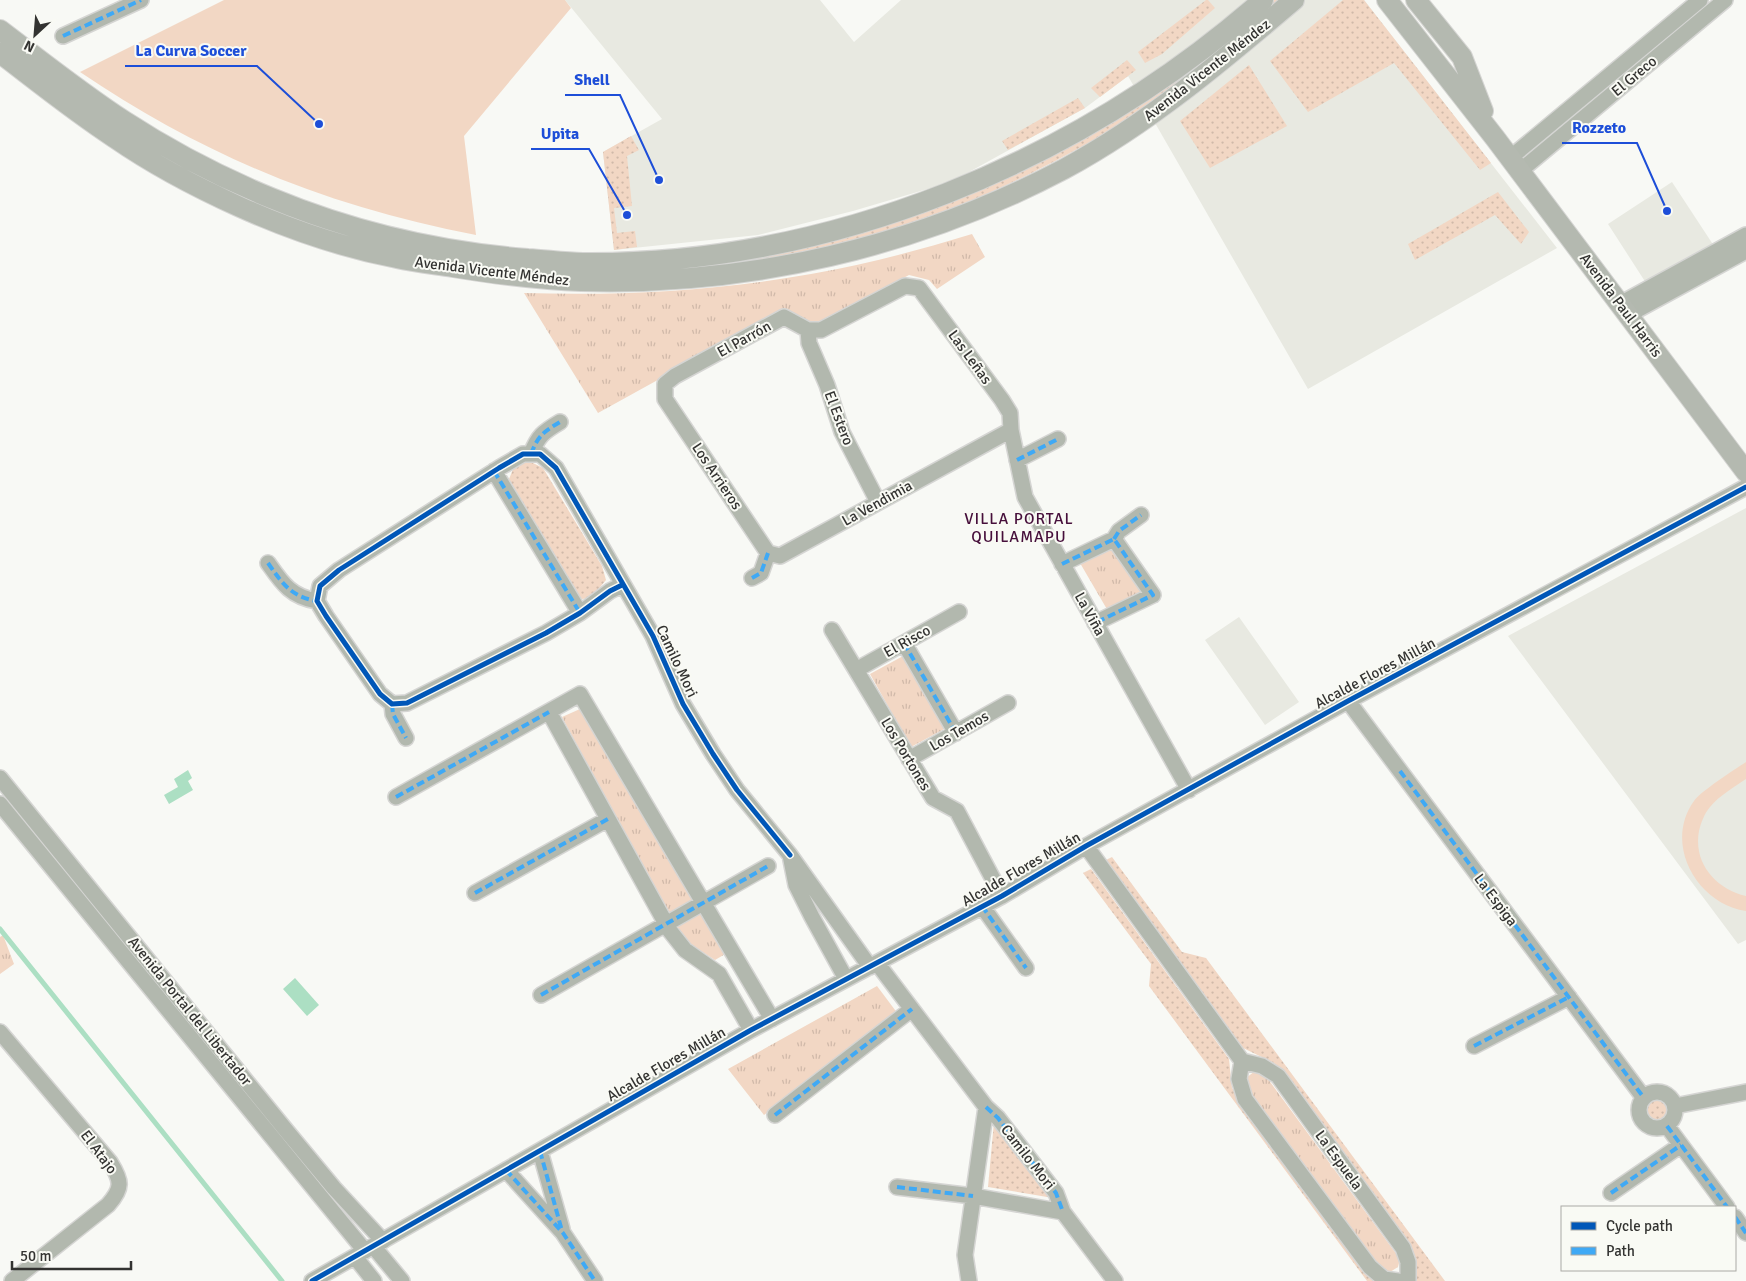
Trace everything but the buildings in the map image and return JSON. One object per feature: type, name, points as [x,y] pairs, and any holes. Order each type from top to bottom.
[{"type":"main road","name":"Avenida Vicente Méndez","points":[[0,30],[90,98],[153,139],[196,163],[272,198],[354,228],[440,248],[483,255],[579,263],[665,259],[752,248],[845,227],[935,198],[1022,160],[1105,115],[1187,62],[1263,0]]},
{"type":"main road","name":"Avenida Vicente Méndez","points":[[0,53],[66,104],[118,140],[172,172],[244,209],[325,239],[395,258],[503,275],[580,282],[658,280],[740,273],[822,258],[901,237],[985,206],[1065,168],[1141,122],[1212,70],[1294,0]]},
{"type":"main road","name":"Avenida Paul Harris","points":[[1387,0],[1515,164],[1746,472]]},
{"type":"main road","name":"Avenida Paul Harris","points":[[1416,0],[1462,57],[1495,138]]},
{"type":"street","points":[[63,36],[141,0]]},
{"type":"street","name":"El Greco","points":[[1515,164],[1700,0]]},
{"type":"street","name":"El Greco","points":[[1515,164],[1725,0]]},
{"type":"street","points":[[1624,309],[1746,235]]},
{"type":"street","points":[[1624,309],[1746,251]]},
{"type":"street","name":"Las Leñas","points":[[808,330],[821,330],[905,286],[920,288],[1002,400],[1010,413],[1011,430]]},
{"type":"street","name":"El Parrón","points":[[665,399],[665,384],[676,376],[784,317],[808,330]]},
{"type":"street","name":"El Estero","points":[[808,330],[809,342],[827,385],[842,432],[878,502]]},
{"type":"street","name":"Los Arrieros","points":[[665,399],[768,553]]},
{"type":"street","points":[[560,422],[542,433],[536,441],[531,454],[523,454],[494,471],[339,570],[320,586],[317,601],[380,694],[392,704],[407,703],[546,633],[580,614],[622,585]]},
{"type":"street","name":"La Viña","points":[[1011,430],[1025,497],[1189,790]]},
{"type":"street","name":"La Vendimia","points":[[768,553],[780,556],[1011,430]]},
{"type":"street","points":[[1017,460],[1058,439]]},
{"type":"street","name":"Camilo Mori","points":[[531,454],[540,454],[556,468],[653,636],[683,704],[737,790],[790,855],[873,965],[912,1009],[986,1106],[998,1118],[1056,1193],[1063,1212]]},
{"type":"street","points":[[494,471],[580,614]]},
{"type":"street","name":"Alcalde Flores Millán","points":[[312,1281],[772,1018],[1002,896],[1086,846],[1348,701],[1746,487]]},
{"type":"street","points":[[1062,564],[1114,539],[1119,531],[1141,515]]},
{"type":"street","points":[[1095,623],[1153,595],[1114,539]]},
{"type":"street","points":[[752,578],[761,573],[768,553]]},
{"type":"street","points":[[268,563],[282,584],[295,595],[317,601]]},
{"type":"street","name":"El Risco","points":[[856,670],[959,612]]},
{"type":"street","name":"Los Portones","points":[[832,630],[933,798],[957,811],[1002,896]]},
{"type":"street","points":[[904,643],[956,733]]},
{"type":"street","points":[[396,797],[580,694],[772,1018]]},
{"type":"street","name":"La Espiga","points":[[1348,701],[1644,1098]]},
{"type":"street","name":"Los Temos","points":[[909,759],[1008,703]]},
{"type":"street","points":[[392,704],[393,714],[406,738]]},
{"type":"street","points":[[549,712],[666,924],[685,950],[719,974],[751,1030]]},
{"type":"street","name":"Avenida Portal del Libertador","points":[[0,778],[334,1188],[369,1249],[374,1281]]},
{"type":"street","name":"Avenida Portal del Libertador","points":[[0,804],[369,1249],[402,1281]]},
{"type":"street","points":[[475,893],[608,819]]},
{"type":"street","points":[[1086,846],[1242,1061],[1239,1079],[1245,1100],[1370,1267],[1384,1279],[1398,1281]]},
{"type":"street","name":"Camilo Mori","points":[[790,855],[796,885],[846,979]]},
{"type":"street","points":[[541,995],[768,866]]},
{"type":"street","points":[[982,906],[1026,968]]},
{"type":"street","points":[[1474,1046],[1569,997]]},
{"type":"street","points":[[775,1115],[912,1009]]},
{"type":"street","name":"El Atajo","points":[[0,1032],[110,1162],[117,1174],[120,1186],[116,1196],[108,1205],[30,1276],[12,1281]]},
{"type":"street","name":"La Espuela","points":[[1242,1061],[1262,1066],[1278,1076],[1403,1248],[1408,1262],[1408,1281]]},
{"type":"street","points":[[1654,1092],[1665,1094],[1673,1101],[1675,1106],[1674,1117],[1667,1126],[1656,1129],[1645,1124],[1639,1108],[1644,1098],[1654,1092]]},
{"type":"street","points":[[1675,1106],[1746,1092]]},
{"type":"street","name":"Camilo Mori","points":[[969,1281],[965,1255],[986,1106]]},
{"type":"street","points":[[1667,1126],[1726,1206]]},
{"type":"street","points":[[1611,1193],[1681,1145]]},
{"type":"street","points":[[540,1151],[563,1233]]},
{"type":"street","points":[[506,1170],[563,1233],[595,1281]]},
{"type":"street","points":[[897,1187],[973,1196]]},
{"type":"street","name":"Camilo Mori","points":[[973,1196],[1063,1212]]},
{"type":"street","points":[[1063,1212],[1115,1281]]},
{"type":"street","points":[[1736,1218],[1746,1233]]},
{"type":"shaded area","points":[[565,0],[820,0],[854,42],[901,0],[1364,0],[1557,248],[1308,389],[1128,76],[1085,108],[969,172],[941,185],[853,211],[758,235],[614,250],[603,152],[662,119]]},
{"type":"shaded area","points":[[1672,182],[1714,246],[1646,283],[1608,224]]},
{"type":"shaded area","points":[[1746,508],[1746,940],[1738,944],[1508,636]]},
{"type":"shaded area","points":[[1239,617],[1299,702],[1265,725],[1205,640]]},
{"type":"shaded area","points":[[188,770],[192,778],[188,781],[193,790],[169,804],[164,795],[178,787],[174,779]]},
{"type":"shaded area","points":[[295,978],[319,1005],[307,1016],[283,989]]},
{"type":"green space","points":[[224,0],[565,0],[571,8],[464,136],[476,235],[370,210],[269,174],[221,153],[174,129],[80,72]]},
{"type":"green space","points":[[1206,0],[1215,8],[1162,54],[1145,63],[1138,52]]},
{"type":"green space","points":[[1272,0],[1282,0],[1149,105],[1086,144],[992,192],[911,224],[855,242],[716,269],[638,276],[522,271],[464,263],[406,252],[349,238],[294,219],[240,198],[187,173],[138,145],[45,81],[0,46],[0,40],[107,119],[163,154],[223,185],[332,228],[444,255],[559,268],[674,265],[788,249],[900,220],[1008,177],[1111,123],[1153,95]]},
{"type":"green space","points":[[1343,0],[1364,0],[1491,163],[1480,170],[1394,63],[1308,112],[1270,61]]},
{"type":"green space","points":[[1127,60],[1136,70],[1100,97],[1091,88]]},
{"type":"green space","points":[[1249,65],[1287,126],[1210,168],[1180,121]]},
{"type":"green space","points":[[1078,98],[1085,108],[1008,150],[1002,141]]},
{"type":"green space","points":[[631,136],[639,150],[627,156],[632,206],[614,208],[617,233],[635,231],[637,247],[614,250],[603,152]]},
{"type":"green space","points":[[1498,192],[1529,232],[1521,244],[1495,215],[1415,260],[1408,244]]},
{"type":"green space","points":[[972,234],[985,257],[937,289],[929,280],[909,275],[822,322],[807,321],[786,309],[598,413],[524,293],[632,293],[740,285],[851,266]]},
{"type":"green space","points":[[529,461],[543,468],[602,566],[606,580],[591,598],[582,599],[574,589],[509,479],[514,467]]},
{"type":"green space","points":[[1113,547],[1144,593],[1108,611],[1080,563]]},
{"type":"green space","points":[[905,655],[946,728],[911,747],[870,674]]},
{"type":"green space","points":[[580,709],[727,953],[715,960],[684,940],[666,911],[562,717]]},
{"type":"green space","points":[[1746,762],[1746,779],[1722,795],[1708,810],[1699,831],[1698,843],[1703,864],[1716,881],[1735,893],[1746,896],[1746,911],[1728,906],[1713,897],[1700,884],[1690,870],[1684,853],[1682,835],[1685,818],[1694,801],[1710,786]]},
{"type":"green space","points":[[1112,857],[1182,952],[1206,958],[1445,1281],[1415,1281],[1410,1248],[1274,1063],[1241,1047],[1104,861]]},
{"type":"green space","points":[[1091,869],[1229,1059],[1232,1088],[1374,1281],[1367,1281],[1149,986],[1151,964],[1083,873]]},
{"type":"green space","points":[[3,935],[14,964],[0,974],[0,937]]},
{"type":"green space","points":[[877,986],[898,1014],[764,1115],[728,1069]]},
{"type":"green space","points":[[1255,1071],[1265,1075],[1400,1259],[1398,1267],[1390,1272],[1381,1270],[1246,1087],[1246,1078]]},
{"type":"green space","points":[[1657,1098],[1666,1102],[1670,1111],[1666,1120],[1657,1124],[1648,1120],[1644,1111],[1648,1102]]},
{"type":"green space","points":[[994,1122],[1053,1198],[988,1187]]},
{"type":"waterway","points":[[0,929],[282,1281]]},
{"type":"marked path","points":[[63,36],[141,0]]},
{"type":"marked path","points":[[531,454],[542,435],[560,422]]},
{"type":"marked path","points":[[1017,460],[1058,439]]},
{"type":"marked path","points":[[494,471],[580,613]]},
{"type":"marked path","points":[[1114,539],[1119,531],[1141,515]]},
{"type":"marked path","points":[[1062,564],[1114,539],[1153,595],[1095,623]]},
{"type":"marked path","points":[[752,578],[761,573],[768,553]]},
{"type":"marked path","points":[[268,563],[288,588],[300,596],[317,601]]},
{"type":"marked path","points":[[904,643],[956,733]]},
{"type":"marked path","points":[[392,704],[393,714],[406,738]]},
{"type":"marked path","points":[[396,797],[549,712]]},
{"type":"marked path","points":[[1400,771],[1644,1098]]},
{"type":"marked path","points":[[475,893],[608,819]]},
{"type":"marked path","points":[[541,995],[768,866]]},
{"type":"marked path","points":[[982,906],[1026,968]]},
{"type":"marked path","points":[[1474,1046],[1569,997]]},
{"type":"marked path","points":[[775,1115],[912,1009]]},
{"type":"marked path","points":[[986,1107],[998,1118],[1056,1193],[1063,1212]]},
{"type":"marked path","points":[[1667,1126],[1726,1206]]},
{"type":"marked path","points":[[1611,1193],[1681,1145]]},
{"type":"marked path","points":[[540,1151],[562,1231]]},
{"type":"marked path","points":[[506,1170],[563,1233],[595,1281]]},
{"type":"marked path","points":[[897,1187],[973,1196]]},
{"type":"marked path","points":[[1736,1218],[1746,1233]]},
{"type":"cycle path","points":[[622,585],[546,633],[407,703],[392,704],[380,694],[317,601],[320,586],[339,570],[523,454],[540,454],[556,468],[653,636],[683,704],[713,754],[737,790],[790,855]]},
{"type":"cycle path","points":[[312,1281],[751,1030],[1002,896],[1086,846],[1348,701],[1746,487]]},
{"type":"place","name":"La Curva Soccer","points":[[319,124]]},
{"type":"place","name":"Shell","points":[[659,180]]},
{"type":"place","name":"Rozzeto","points":[[1667,211]]},
{"type":"place","name":"Upita","points":[[627,215]]},
{"type":"district","name":"VILLA PORTAL QUILAMAPU","points":[[1019,527]]}]
